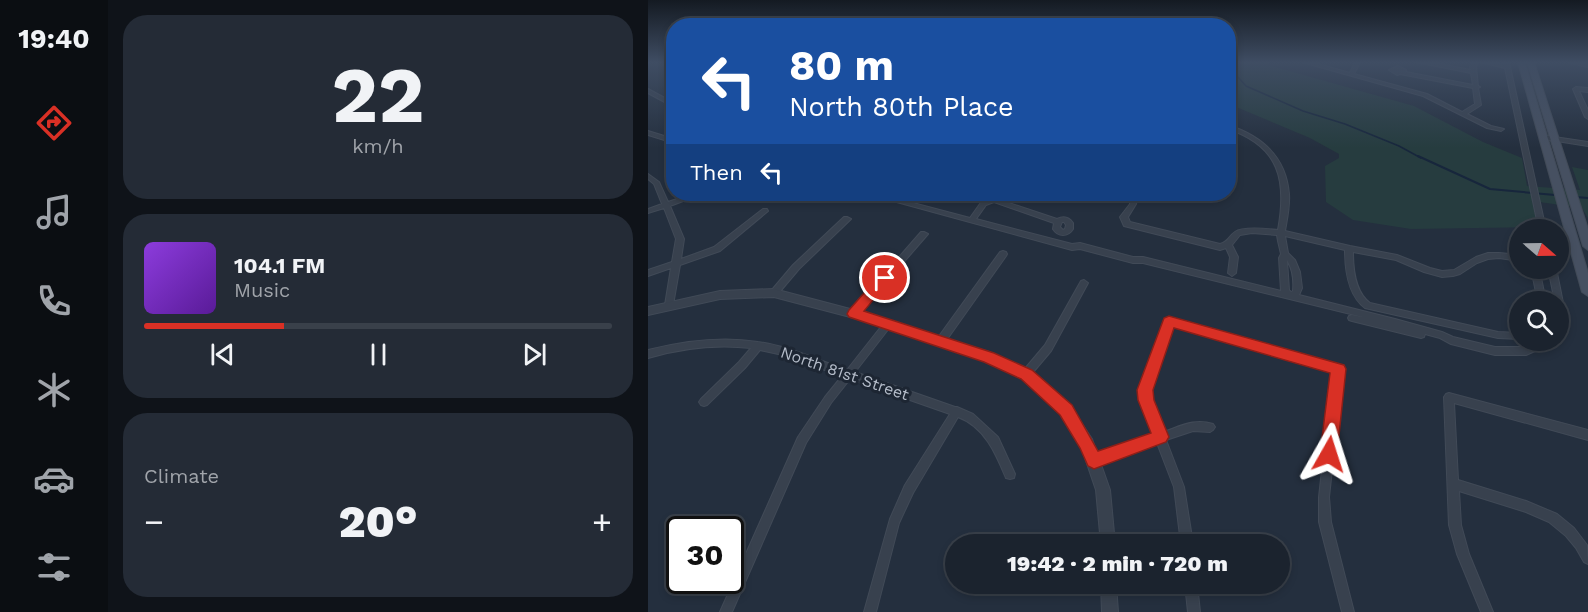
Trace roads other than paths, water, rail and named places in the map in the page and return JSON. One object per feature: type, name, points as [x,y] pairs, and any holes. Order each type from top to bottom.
[{"type":"main road","points":[[1530,91],[1588,292]]},
{"type":"main road","points":[[1539,91],[1588,246]]},
{"type":"street","points":[[648,91],[666,101]]},
{"type":"street","points":[[1409,91],[1425,95],[1489,127],[1501,129]]},
{"type":"street","points":[[1464,113],[1478,105],[1477,91]]},
{"type":"street","points":[[1513,91],[1541,219]]},
{"type":"street","points":[[1577,91],[1588,117]]},
{"type":"street","points":[[1236,131],[1262,142],[1280,166],[1285,209],[1280,242],[1285,254],[1291,259],[1297,275],[1297,293],[1290,299]]},
{"type":"street","points":[[648,135],[666,139]]},
{"type":"street","points":[[1544,137],[1588,144]]},
{"type":"street","points":[[648,177],[657,183],[680,239],[669,305]]},
{"type":"street","points":[[648,211],[675,201]]},
{"type":"street","points":[[901,201],[1018,230],[1072,247],[1080,246],[1133,260],[1141,265],[1290,299],[1442,341],[1451,340],[1507,352],[1516,351]]},
{"type":"street","points":[[973,219],[984,203],[991,201]]},
{"type":"street","points":[[997,201],[1058,222]]},
{"type":"street","points":[[1132,201],[1133,204],[1124,217],[1127,224],[1220,247],[1228,245],[1238,233],[1252,230],[1280,233],[1310,237],[1349,249],[1388,256],[1440,274],[1459,272],[1478,259],[1491,256],[1509,257]]},
{"type":"street","points":[[648,273],[705,255],[722,246],[765,211]]},
{"type":"street","points":[[774,293],[796,267],[847,219]]},
{"type":"street","points":[[854,314],[924,234]]},
{"type":"street","points":[[1228,245],[1234,257],[1232,273]]},
{"type":"street","points":[[1349,249],[1348,262],[1358,299],[1362,303],[1373,308],[1509,337]]},
{"type":"street","points":[[940,342],[1003,254]]},
{"type":"street","points":[[1285,254],[1283,258],[1285,291],[1290,299]]},
{"type":"street","points":[[1026,374],[1048,348],[1084,283]]},
{"type":"street","points":[[648,311],[720,296],[774,293],[854,314],[1000,362],[1026,374],[1066,410],[1087,443],[1103,490],[1107,534]]},
{"type":"street","points":[[1186,534],[1179,487],[1146,400],[1145,390],[1169,321],[1338,369],[1324,497],[1325,522],[1348,612]]},
{"type":"street","points":[[726,612],[790,463],[815,419],[847,374],[887,325]]},
{"type":"street","name":"North 81st Street","points":[[648,354],[703,343],[759,345],[847,374],[970,417],[994,440],[1010,474]]},
{"type":"street","points":[[704,402],[759,345]]},
{"type":"street","points":[[1487,612],[1463,554],[1455,525],[1449,397],[1588,435]]},
{"type":"street","points":[[870,612],[894,523],[909,489],[957,411]]},
{"type":"street","points":[[1094,460],[1193,426],[1210,427]]},
{"type":"street","points":[[1453,484],[1546,514],[1563,525],[1588,558]]},
{"type":"street","points":[[1109,594],[1110,612]]},
{"type":"street","points":[[1192,594],[1194,612]]},
{"type":"waterway","points":[[1256,91],[1303,111],[1345,124],[1399,146],[1421,158]]},
{"type":"waterway","points":[[1418,156],[1490,189],[1555,195]]},
{"type":"waterway","points":[[1576,197],[1588,198]]}]
